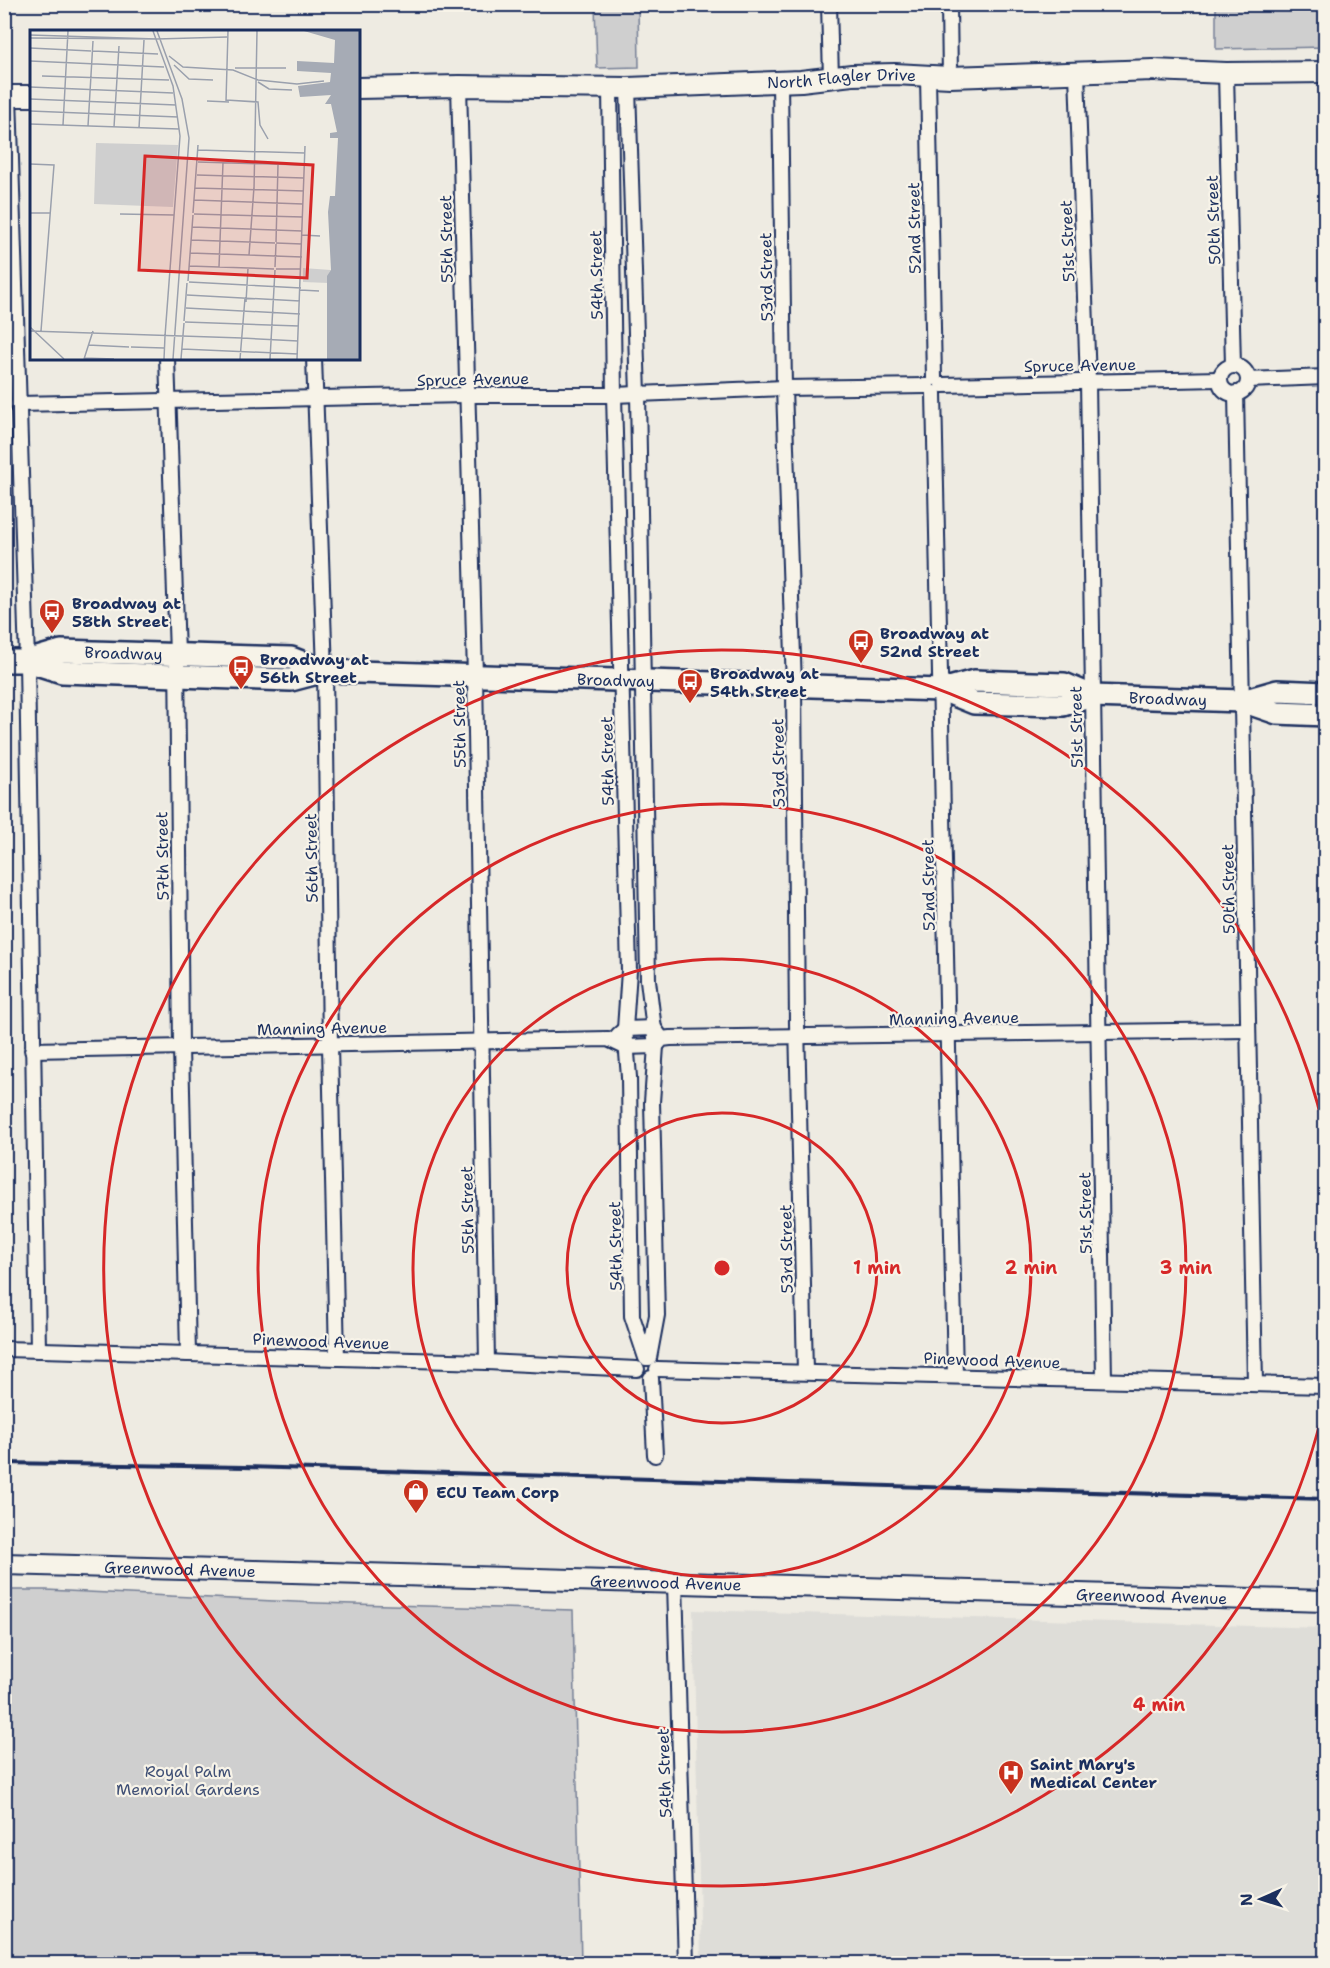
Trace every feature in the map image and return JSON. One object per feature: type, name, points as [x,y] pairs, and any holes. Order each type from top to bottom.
[{"type":"main road","name":"North Flagler Drive","points":[[360,88],[459,86],[619,88],[780,82],[852,75],[896,74],[951,77],[1153,70],[1226,73],[1326,72]]},
{"type":"main road","points":[[7,96],[30,96]]},
{"type":"main road","name":"Broadway","points":[[4,661],[27,661],[61,651],[177,654],[291,658],[325,671]]},
{"type":"main road","name":"Broadway","points":[[27,661],[62,672],[291,680],[325,671],[942,690],[974,703],[1063,705],[1092,696],[1242,701],[1277,713],[1326,715]]},
{"type":"main road","name":"Broadway","points":[[1242,701],[1277,691],[1326,693]]},
{"type":"main road","name":"Greenwood Avenue","points":[[4,1564],[1326,1601]]},
{"type":"street","points":[[829,4],[831,78]]},
{"type":"street","points":[[949,4],[951,77]]},
{"type":"street","name":"51st Street","points":[[1077,73],[1088,382],[1104,1380]]},
{"type":"street","name":"50th Street","points":[[1226,73],[1233,366]]},
{"type":"street","name":"52nd Street","points":[[928,77],[955,1376]]},
{"type":"street","name":"53rd Street","points":[[780,82],[784,388],[794,686],[805,1372]]},
{"type":"street","name":"55th Street","points":[[459,86],[475,675],[487,1362]]},
{"type":"street","name":"54th Street","points":[[619,88],[638,394],[629,971],[625,1029],[629,1077],[632,1316],[648,1366],[655,1455]]},
{"type":"street","name":"54th Street","points":[[619,88],[614,395],[648,980],[657,1038],[652,1102],[657,1315],[648,1366]]},
{"type":"street","points":[[7,96],[27,661],[38,1350]]},
{"type":"street","name":"57th Street","points":[[167,360],[177,654],[181,1047],[188,1354]]},
{"type":"street","name":"56th Street","points":[[314,360],[325,671],[337,1358]]},
{"type":"street","points":[[1233,366],[1245,371],[1248,380],[1245,389],[1236,393],[1225,391],[1220,379],[1225,368],[1233,366]]},
{"type":"street","points":[[1248,380],[1326,377]]},
{"type":"street","name":"Spruce Avenue","points":[[18,404],[466,395],[614,395],[784,388],[1220,379]]},
{"type":"street","name":"50th Street","points":[[1236,393],[1255,1384]]},
{"type":"street","points":[[612,1040],[625,1029]]},
{"type":"street","name":"Manning Avenue","points":[[625,1029],[657,1038]]},
{"type":"street","name":"Manning Avenue","points":[[32,1050],[612,1040],[625,1047],[657,1038],[1247,1030]]},
{"type":"street","name":"Pinewood Avenue","points":[[4,1349],[1326,1386]]},
{"type":"street","name":"54th Street","points":[[675,1582],[686,1964]]},
{"type":"shaded area","name":"Saint Mary's Medical Center","points":[[693,1610],[1325,1628],[1325,1963],[701,1963]]},
{"type":"green space","points":[[595,5],[638,5],[639,67],[597,68]]},
{"type":"green space","points":[[1216,5],[1325,5],[1325,47],[1216,49]]},
{"type":"green space","name":"Royal Palm Memorial Gardens","points":[[5,1590],[317,1603],[573,1610],[581,1963],[5,1963]]},
{"type":"railway","points":[[4,1463],[244,1467],[1326,1499]]},
{"type":"place","name":"Broadway at 58th Street","points":[[52,635]]},
{"type":"place","name":"Broadway at 52nd Street","points":[[861,665]]},
{"type":"place","name":"Broadway at 56th Street","points":[[241,691]]},
{"type":"place","name":"Broadway at 54th Street","points":[[690,705]]},
{"type":"place","name":"ECU Team Corp","points":[[416,1515]]},
{"type":"place","name":"Saint Mary's Medical Center","points":[[1011,1796]]}]
